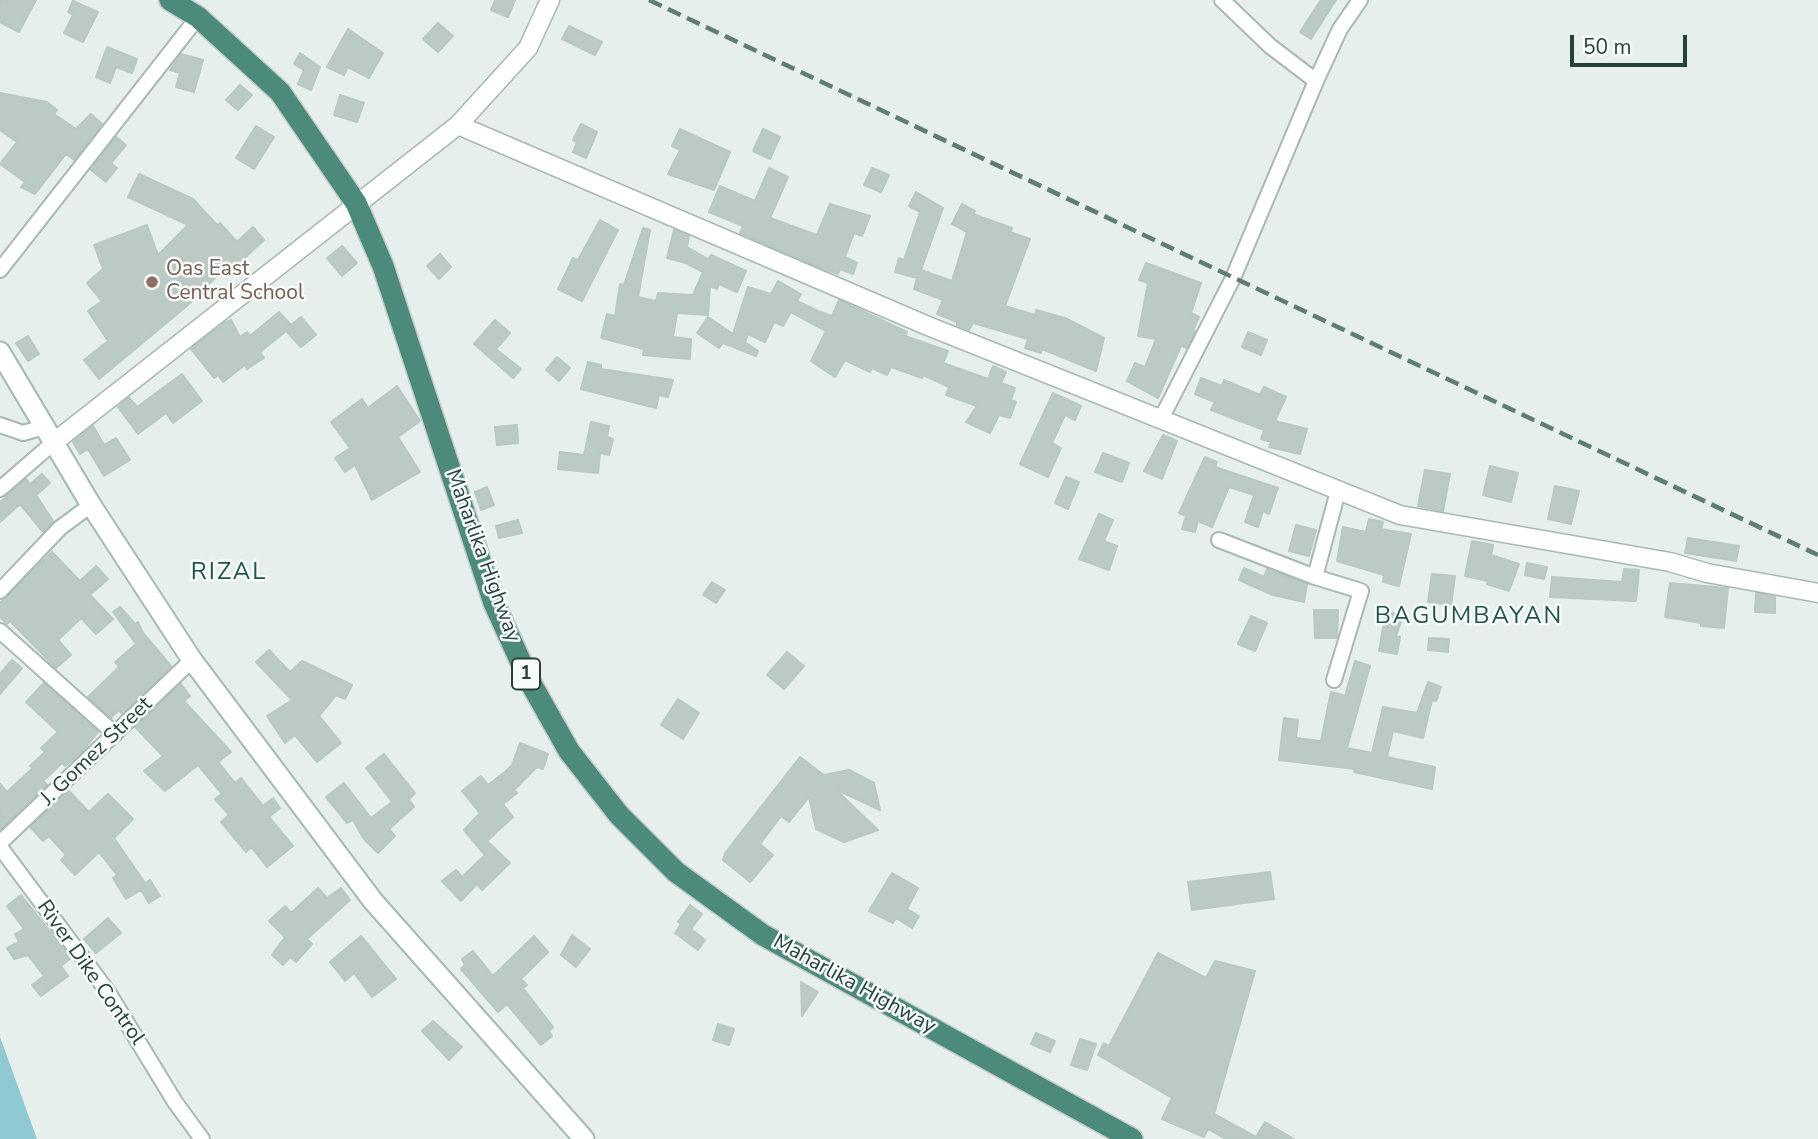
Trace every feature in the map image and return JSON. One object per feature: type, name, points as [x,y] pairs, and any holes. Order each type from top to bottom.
[{"type":"highway","name":"Maharlika Highway","points":[[170,0],[198,17],[280,92],[356,203],[383,266],[494,603],[529,680],[569,751],[619,815],[676,872],[763,935],[1132,1139]]},
{"type":"main road","points":[[0,352],[91,505],[192,660],[373,901],[584,1139]]},
{"type":"street","points":[[0,489],[49,435],[458,125],[528,48],[550,0]]},
{"type":"street","points":[[1222,0],[1269,46],[1316,81]]},
{"type":"street","points":[[1161,419],[1233,278],[1340,29],[1360,0]]},
{"type":"street","points":[[0,270],[198,17]]},
{"type":"street","points":[[458,125],[928,326],[1399,515],[1670,562],[1707,573],[1818,593]]},
{"type":"street","points":[[0,425],[23,433],[49,435]]},
{"type":"street","points":[[1315,577],[1338,491]]},
{"type":"street","points":[[0,591],[60,528],[91,505]]},
{"type":"street","points":[[1219,540],[1315,577],[1361,591],[1334,680]]},
{"type":"street","points":[[0,631],[115,734]]},
{"type":"street","name":"J. Gomez Street","points":[[0,845],[192,660]]},
{"type":"street","name":"River Dike Control","points":[[0,845],[108,992],[174,1102],[202,1139]]},
{"type":"water","points":[[0,1037],[37,1139],[0,1139]]},
{"type":"building","points":[[0,0],[36,0],[19,32],[0,22]]},
{"type":"building","points":[[495,0],[515,0],[508,17],[491,10]]},
{"type":"building","points":[[1321,0],[1336,0],[1311,39],[1300,32]]},
{"type":"building","points":[[73,1],[98,12],[83,42],[64,33],[73,15],[68,12]]},
{"type":"building","points":[[438,23],[453,36],[438,52],[423,39]]},
{"type":"building","points":[[569,26],[602,42],[595,55],[562,39]]},
{"type":"building","points":[[348,29],[383,53],[369,78],[348,67],[344,75],[327,67]]},
{"type":"building","points":[[107,47],[137,59],[132,73],[116,67],[110,83],[96,77]]},
{"type":"building","points":[[300,53],[320,67],[311,90],[298,84],[304,70],[294,64]]},
{"type":"building","points":[[181,54],[203,60],[194,92],[176,87],[180,73],[170,70]]},
{"type":"building","points":[[240,85],[252,95],[238,110],[226,100]]},
{"type":"building","points":[[0,93],[47,102],[57,110],[54,114],[76,129],[91,114],[102,124],[74,160],[66,154],[35,194],[21,187],[25,182],[0,164],[17,142],[0,130]]},
{"type":"building","points":[[340,95],[364,103],[357,122],[334,115]]},
{"type":"building","points":[[581,124],[597,132],[586,158],[573,152],[577,142],[573,140]]},
{"type":"building","points":[[256,126],[274,137],[254,169],[236,158]]},
{"type":"building","points":[[680,129],[730,152],[714,190],[668,174],[680,150],[672,146]]},
{"type":"building","points":[[763,129],[780,137],[770,159],[753,151]]},
{"type":"building","points":[[116,137],[126,145],[111,163],[117,168],[106,182],[91,170]]},
{"type":"building","points":[[769,168],[788,177],[770,218],[817,235],[830,204],[870,216],[862,236],[854,233],[845,257],[857,263],[853,274],[840,269],[838,274],[821,268],[740,233],[743,226],[709,212],[720,186],[755,201]]},
{"type":"building","points":[[872,168],[889,175],[881,192],[864,185]]},
{"type":"building","points":[[139,174],[193,199],[237,242],[253,227],[264,240],[234,268],[230,263],[188,305],[99,379],[84,360],[108,341],[88,311],[102,301],[87,283],[103,269],[94,245],[147,225],[158,255],[188,225],[128,197]]},
{"type":"building","points":[[916,192],[943,208],[921,270],[952,281],[967,232],[952,224],[962,204],[975,211],[973,214],[1012,228],[1010,232],[1030,239],[1005,306],[1035,315],[1036,310],[1065,318],[1104,338],[1096,371],[1042,349],[1041,353],[1025,348],[1028,339],[973,323],[969,330],[937,314],[943,300],[914,289],[917,278],[895,272],[899,258],[904,260],[920,212],[909,206]]},
{"type":"building","points":[[600,220],[618,230],[582,301],[558,289],[573,258],[578,260]]},
{"type":"building","points":[[643,228],[650,230],[638,297],[656,301],[658,293],[693,295],[703,272],[686,263],[667,258],[674,230],[689,236],[687,247],[708,259],[711,255],[746,271],[737,292],[719,284],[717,289],[710,286],[708,315],[677,313],[673,337],[691,339],[690,359],[643,355],[644,349],[601,338],[607,314],[615,316],[620,284],[624,285]]},
{"type":"building","points":[[342,246],[357,263],[342,276],[327,258]]},
{"type":"building","points":[[440,254],[451,267],[439,279],[427,266]]},
{"type":"building","points":[[1146,263],[1201,283],[1191,313],[1199,317],[1193,330],[1195,331],[1187,348],[1181,346],[1158,398],[1127,381],[1135,363],[1145,367],[1156,339],[1138,336],[1148,283],[1139,280]]},
{"type":"building","points":[[778,281],[801,294],[797,301],[818,311],[832,316],[839,300],[907,332],[905,336],[948,351],[943,363],[988,379],[993,366],[1006,372],[1001,383],[1015,388],[1011,400],[1016,402],[1010,418],[999,415],[990,433],[966,422],[977,406],[946,395],[949,387],[923,375],[922,378],[891,367],[887,375],[872,368],[870,372],[845,360],[835,377],[811,361],[826,331],[791,312],[783,326],[774,322],[765,342],[748,334],[745,342],[758,351],[756,356],[723,343],[719,348],[697,333],[708,317],[733,334],[748,287],[771,294]]},
{"type":"building","points":[[279,312],[291,325],[301,317],[316,335],[301,347],[286,331],[260,352],[264,358],[247,369],[245,365],[223,382],[218,375],[214,378],[191,349],[231,320],[240,337],[247,332],[250,336]]},
{"type":"building","points":[[495,320],[510,333],[496,349],[521,369],[513,378],[474,344]]},
{"type":"building","points":[[1248,332],[1267,340],[1261,355],[1242,347]]},
{"type":"building","points":[[28,336],[39,354],[28,361],[16,343]]},
{"type":"building","points":[[557,357],[570,368],[559,381],[546,370]]},
{"type":"building","points":[[588,362],[601,365],[601,369],[673,380],[668,397],[659,395],[656,408],[581,389]]},
{"type":"building","points":[[182,374],[202,401],[173,423],[166,413],[138,434],[118,407],[129,397],[137,407]]},
{"type":"building","points":[[1201,378],[1222,386],[1224,380],[1260,395],[1264,387],[1286,397],[1275,421],[1307,429],[1300,454],[1269,447],[1271,442],[1261,439],[1264,430],[1211,410],[1215,402],[1195,394]]},
{"type":"building","points":[[397,386],[420,421],[398,437],[420,472],[372,500],[355,465],[345,472],[335,458],[350,448],[331,422],[362,399],[368,408]]},
{"type":"building","points":[[1053,393],[1081,406],[1075,420],[1065,415],[1052,443],[1061,448],[1048,477],[1020,464]]},
{"type":"building","points":[[591,422],[609,426],[607,437],[613,439],[609,455],[600,453],[598,473],[558,469],[560,452],[584,455]]},
{"type":"building","points":[[517,425],[518,443],[497,445],[495,427]]},
{"type":"building","points":[[93,426],[104,445],[116,438],[130,460],[104,476],[88,449],[80,454],[73,442]]},
{"type":"building","points":[[1163,435],[1177,441],[1162,479],[1144,471]]},
{"type":"building","points":[[1103,453],[1129,463],[1122,482],[1095,472]]},
{"type":"building","points":[[1205,457],[1217,462],[1215,467],[1278,488],[1269,514],[1263,511],[1258,527],[1245,522],[1254,495],[1229,487],[1212,527],[1198,521],[1195,532],[1182,529],[1186,516],[1179,513]]},
{"type":"building","points":[[1490,466],[1518,473],[1511,502],[1483,495]]},
{"type":"building","points":[[1425,470],[1450,474],[1443,511],[1418,506]]},
{"type":"building","points":[[42,474],[50,483],[36,495],[53,521],[43,532],[20,504],[0,522],[0,502],[26,479],[30,484]]},
{"type":"building","points":[[1066,477],[1079,482],[1068,509],[1055,503]]},
{"type":"building","points":[[1555,486],[1579,491],[1571,524],[1548,519]]},
{"type":"building","points":[[487,487],[494,505],[481,510],[475,492]]},
{"type":"building","points":[[1099,514],[1113,520],[1104,541],[1117,546],[1109,570],[1079,559]]},
{"type":"building","points":[[1369,519],[1383,522],[1381,529],[1411,534],[1399,586],[1383,582],[1384,575],[1337,561],[1343,527],[1366,532]]},
{"type":"building","points":[[518,520],[522,533],[499,538],[496,526]]},
{"type":"building","points":[[1296,525],[1316,530],[1309,556],[1289,551]]},
{"type":"building","points":[[1688,538],[1739,546],[1736,561],[1685,553]]},
{"type":"building","points":[[1472,541],[1493,545],[1491,555],[1519,564],[1509,591],[1487,584],[1488,581],[1465,576]]},
{"type":"building","points":[[52,552],[80,581],[96,566],[108,579],[90,595],[113,619],[96,634],[81,618],[58,640],[71,655],[56,668],[10,621],[7,624],[0,617],[0,603]]},
{"type":"building","points":[[1527,563],[1547,567],[1544,579],[1525,575]]},
{"type":"building","points":[[1244,568],[1264,577],[1267,569],[1307,584],[1304,602],[1273,595],[1239,580]]},
{"type":"building","points":[[1624,569],[1639,570],[1636,601],[1550,597],[1552,577],[1622,582]]},
{"type":"building","points":[[1432,574],[1455,576],[1451,605],[1428,602]]},
{"type":"building","points":[[712,582],[725,590],[716,603],[703,595]]},
{"type":"building","points":[[1670,583],[1728,588],[1724,628],[1701,626],[1701,623],[1665,617]]},
{"type":"building","points":[[1756,593],[1775,597],[1775,613],[1755,612]]},
{"type":"building","points":[[120,607],[135,624],[138,622],[143,633],[171,666],[122,714],[119,710],[111,718],[88,697],[119,667],[115,662],[136,644],[113,612]]},
{"type":"building","points":[[1314,610],[1338,610],[1337,638],[1315,638]]},
{"type":"building","points":[[1386,611],[1403,616],[1396,636],[1400,637],[1397,654],[1379,651]]},
{"type":"building","points":[[1251,616],[1267,623],[1255,651],[1238,644]]},
{"type":"building","points":[[1429,638],[1449,639],[1448,652],[1428,650]]},
{"type":"building","points":[[269,650],[290,672],[302,661],[352,685],[345,699],[336,695],[319,716],[341,743],[317,762],[295,735],[285,743],[267,716],[292,700],[256,662]]},
{"type":"building","points":[[787,652],[804,666],[784,689],[767,675]]},
{"type":"building","points":[[12,660],[22,668],[0,694],[0,674]]},
{"type":"building","points":[[1355,661],[1370,666],[1347,748],[1372,753],[1383,707],[1417,713],[1428,682],[1441,687],[1436,701],[1432,700],[1423,738],[1393,731],[1387,757],[1435,767],[1432,789],[1354,772],[1355,769],[1279,760],[1284,718],[1298,720],[1296,738],[1321,741],[1331,692],[1345,696]]},
{"type":"building","points":[[44,683],[98,732],[80,754],[65,766],[62,763],[43,781],[47,785],[1,829],[0,784],[7,792],[33,768],[30,766],[45,752],[41,748],[58,732],[26,702]]},
{"type":"building","points":[[181,684],[190,696],[184,701],[231,752],[218,762],[235,783],[241,778],[263,806],[273,798],[280,808],[269,817],[293,846],[267,867],[251,847],[246,852],[221,822],[229,815],[215,799],[222,794],[198,765],[165,791],[144,771],[163,756],[135,727]]},
{"type":"building","points":[[678,699],[699,713],[683,739],[661,725]]},
{"type":"building","points":[[520,743],[548,754],[543,769],[537,767],[514,790],[517,793],[503,804],[513,817],[487,841],[510,863],[482,890],[477,884],[461,901],[442,881],[456,870],[462,877],[485,855],[464,830],[480,813],[462,791],[481,776],[488,785],[506,771],[512,765]]},
{"type":"building","points":[[384,754],[415,793],[409,799],[414,807],[389,829],[395,836],[378,853],[364,839],[353,820],[347,823],[326,797],[344,783],[371,818],[392,802],[366,768]]},
{"type":"building","points":[[800,757],[824,775],[849,770],[874,783],[880,810],[835,789],[878,830],[844,842],[816,829],[809,797],[789,822],[781,816],[760,844],[773,855],[750,882],[723,860],[725,853]]},
{"type":"building","points":[[69,791],[89,812],[108,794],[133,819],[114,838],[145,883],[150,880],[160,896],[149,903],[141,890],[126,899],[113,878],[117,875],[99,852],[75,875],[61,860],[66,855],[49,836],[43,841],[30,827]]},
{"type":"building","points":[[1270,872],[1274,899],[1192,910],[1188,882]]},
{"type":"building","points":[[892,873],[918,888],[907,909],[919,916],[912,928],[896,918],[893,923],[869,911]]},
{"type":"building","points":[[318,888],[327,898],[341,888],[350,900],[307,939],[312,944],[296,962],[290,957],[283,965],[272,955],[285,937],[269,921],[285,906],[291,913]]},
{"type":"building","points":[[21,895],[71,958],[61,966],[68,976],[41,996],[32,985],[44,976],[28,955],[14,959],[7,948],[19,942],[15,934],[24,929],[7,906]]},
{"type":"building","points":[[690,905],[702,914],[691,929],[705,940],[698,950],[675,933],[681,924],[678,922]]},
{"type":"building","points":[[108,918],[121,933],[96,953],[84,939]]},
{"type":"building","points":[[572,935],[590,949],[576,967],[561,955]]},
{"type":"building","points":[[361,936],[396,979],[372,997],[354,973],[345,981],[330,962]]},
{"type":"building","points":[[534,936],[548,952],[521,979],[527,985],[523,988],[553,1027],[549,1031],[552,1036],[541,1045],[507,1004],[498,1012],[461,969],[465,965],[462,959],[473,951],[493,976]]},
{"type":"building","points":[[1158,953],[1206,978],[1215,961],[1255,971],[1214,1114],[1256,1137],[1265,1122],[1294,1139],[1226,1139],[1208,1129],[1204,1137],[1162,1119],[1172,1098],[1098,1055],[1104,1043],[1109,1046]]},
{"type":"building","points":[[801,982],[818,992],[802,1016]]},
{"type":"building","points":[[433,1021],[462,1047],[449,1060],[422,1031]]},
{"type":"building","points":[[718,1024],[734,1029],[729,1045],[713,1040]]},
{"type":"building","points":[[1036,1033],[1055,1041],[1050,1052],[1031,1044]]},
{"type":"building","points":[[1080,1039],[1096,1044],[1087,1070],[1071,1065]]},
{"type":"railway","points":[[649,0],[1818,555]]},
{"type":"place","name":"Oas East Central School","points":[[152,282]]},
{"type":"district","name":"RIZAL","points":[[229,573]]},
{"type":"district","name":"BAGUMBAYAN","points":[[1469,617]]}]
